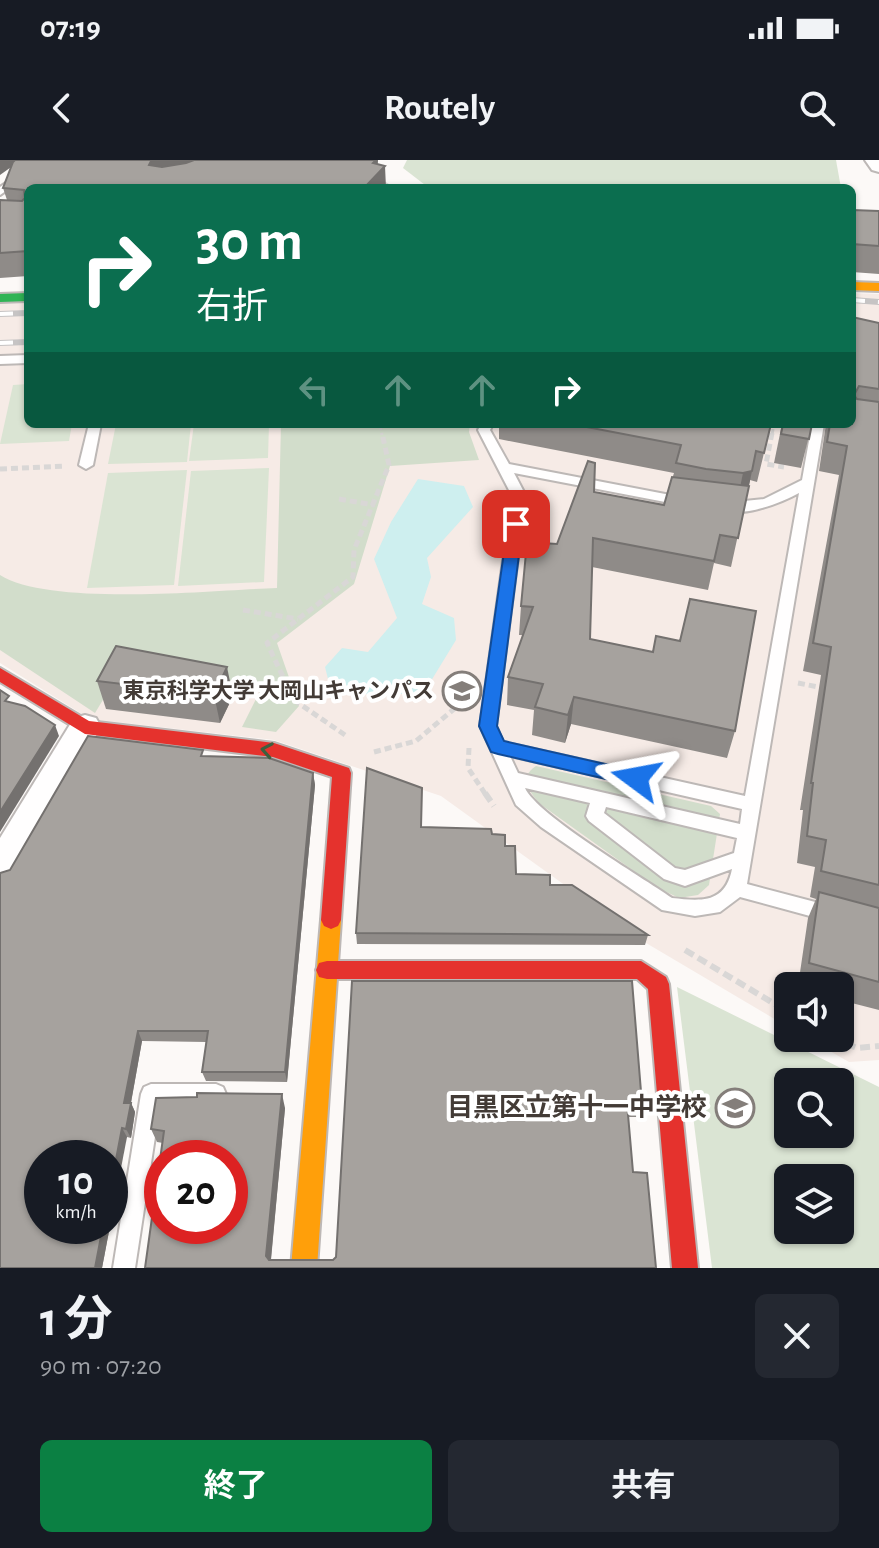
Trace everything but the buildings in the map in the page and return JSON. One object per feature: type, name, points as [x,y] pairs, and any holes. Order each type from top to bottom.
[{"type":"street","points":[[875,160],[879,166]]},
{"type":"street","points":[[856,286],[879,287]]},
{"type":"street","points":[[0,298],[24,297]]},
{"type":"street","points":[[0,674],[85,727],[274,750],[342,773],[327,970],[310,1095],[304,1268]]},
{"type":"street","points":[[3,854],[85,727]]},
{"type":"street","points":[[327,970],[641,970],[650,977],[658,984],[685,1268]]},
{"type":"lane","points":[[0,192],[45,160]]},
{"type":"lane","points":[[0,360],[24,359]]},
{"type":"lane","points":[[86,465],[94,428]]},
{"type":"lane","points":[[485,428],[519,496],[488,726],[522,800],[547,822],[668,905],[695,908],[720,904],[737,889],[817,428]]},
{"type":"lane","points":[[503,467],[706,506],[737,509],[786,496],[809,477]]},
{"type":"lane","points":[[498,747],[750,804]]},
{"type":"lane","points":[[572,792],[579,765]]},
{"type":"lane","points":[[511,778],[746,833]]},
{"type":"lane","points":[[599,799],[595,816],[670,874],[685,878],[742,858]]},
{"type":"lane","points":[[626,876],[633,845]]},
{"type":"lane","points":[[737,889],[851,918]]},
{"type":"lane","points":[[124,1268],[151,1094],[242,1094]]},
{"type":"path","points":[[369,179],[387,184]]},
{"type":"path","points":[[350,738],[294,700],[267,643],[353,577],[354,550],[389,465],[381,428]]},
{"type":"path","points":[[773,428],[766,464],[809,477]]},
{"type":"path","points":[[0,469],[86,465]]},
{"type":"path","points":[[339,499],[374,505]]},
{"type":"path","points":[[243,610],[299,619]]},
{"type":"path","points":[[773,677],[833,690]]},
{"type":"path","points":[[362,745],[374,752],[416,741],[462,700],[470,697]]},
{"type":"path","points":[[680,947],[774,1004]]},
{"type":"path","points":[[854,1047],[879,1046]]},
{"type":"shaded area","points":[[856,293],[879,294],[879,329],[856,329]]},
{"type":"shaded area","name":"東京科学大学 大岡山キャンパス","points":[[24,303],[24,428],[856,428],[856,412],[879,344],[879,1060],[849,1062],[832,1052],[854,1052],[854,972],[774,972],[774,1019],[641,940],[441,796],[274,740],[90,719],[0,663],[0,304]]},
{"type":"green space","points":[[407,160],[836,160],[840,184],[424,184],[403,168]]},
{"type":"green space","points":[[24,384],[24,428],[71,428],[69,441],[0,444],[13,385]]},
{"type":"green space","points":[[115,428],[191,428],[187,462],[108,464]]},
{"type":"green space","points":[[193,428],[269,428],[268,458],[189,461]]},
{"type":"green space","points":[[281,428],[470,428],[479,460],[390,466],[354,584],[277,643],[299,706],[276,732],[242,727],[261,689],[127,660],[95,713],[0,650],[0,575],[24,585],[93,594],[277,588]]},
{"type":"green space","points":[[269,468],[264,582],[178,586],[191,471]]},
{"type":"green space","points":[[187,470],[174,585],[87,588],[108,473]]},
{"type":"green space","points":[[536,766],[711,806],[720,814],[709,885],[698,895],[679,898],[656,887],[540,804],[526,780]]},
{"type":"green space","name":"目黒区立第十一中学校","points":[[677,987],[774,1035],[774,1052],[808,1052],[841,1068],[774,1068],[774,1148],[854,1148],[854,1075],[879,1087],[879,1268],[712,1268]]},
{"type":"water","points":[[418,479],[464,486],[473,507],[427,558],[431,577],[422,604],[454,618],[456,640],[423,694],[344,694],[329,683],[325,667],[342,648],[368,652],[397,618],[374,559],[391,522]]},
{"type":"railway","points":[[856,300],[879,302]]},
{"type":"railway","points":[[0,314],[24,313]]},
{"type":"railway","points":[[0,343],[24,342]]},
{"type":"traffic: fast","points":[[0,298],[24,297]]},
{"type":"traffic: slow","points":[[856,286],[879,287]]},
{"type":"traffic: slow","points":[[304,1268],[331,920]]},
{"type":"traffic: jam","points":[[0,674],[85,727],[274,750],[342,773],[331,920]]},
{"type":"traffic: jam","points":[[327,970],[641,970],[658,984],[685,1268]]},
{"type":"place","name":"東京科学大学 大岡山キャンパス","points":[[462,691]]},
{"type":"place","name":"目黒区立第十一中学校","points":[[735,1108]]},
{"type":"route","points":[[516,524],[488,726],[498,747],[636,778]]}]
